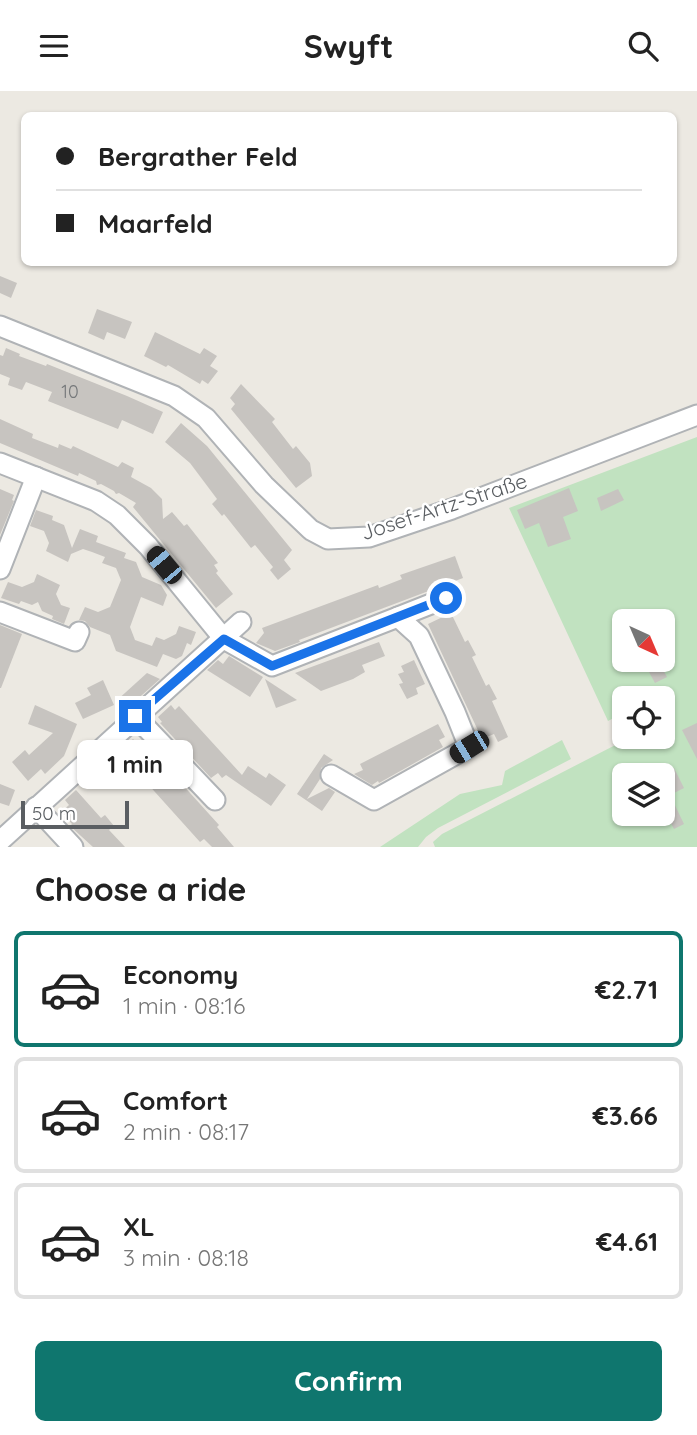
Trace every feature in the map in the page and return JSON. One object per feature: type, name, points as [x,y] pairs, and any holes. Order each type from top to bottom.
[{"type":"street","name":"Josef-Artz-Straße","points":[[0,326],[174,395],[206,418],[264,485],[311,530],[328,539],[369,537],[440,513],[697,415]]},
{"type":"street","points":[[0,463],[96,501],[117,515],[148,546],[224,639],[272,666],[446,598]]},
{"type":"street","points":[[0,569],[36,477]]},
{"type":"street","points":[[0,612],[75,641],[79,632]]},
{"type":"street","points":[[331,775],[374,800],[469,747],[419,636],[398,617]]},
{"type":"street","points":[[0,841],[241,622]]},
{"type":"street","points":[[135,716],[215,800]]},
{"type":"street","points":[[36,807],[73,847]]},
{"type":"green space","points":[[697,437],[697,847],[435,847],[433,842],[442,834],[612,747],[612,749],[675,749],[675,686],[612,686],[612,719],[608,721],[509,508]]},
{"type":"green space","points":[[562,740],[571,759],[438,828],[418,847],[380,847],[460,794],[502,785],[505,771]]},
{"type":"building","points":[[0,276],[17,283],[11,298],[0,293]]},
{"type":"building","points":[[97,309],[132,322],[125,339],[107,332],[104,340],[88,333]]},
{"type":"building","points":[[155,332],[200,354],[204,348],[217,356],[210,366],[218,371],[208,384],[202,380],[200,384],[168,365],[166,367],[144,356]]},
{"type":"building","points":[[6,348],[20,354],[19,356],[46,366],[47,364],[163,412],[153,434],[122,420],[118,429],[48,401],[52,392],[26,382],[22,390],[8,385],[10,378],[0,374],[0,355],[3,356]]},
{"type":"building","points":[[241,384],[275,419],[272,422],[293,449],[296,446],[310,463],[312,476],[296,488],[231,409],[235,404],[230,398]]},
{"type":"building","points":[[0,419],[33,434],[32,438],[58,448],[59,444],[71,449],[73,446],[118,467],[122,462],[134,468],[131,477],[151,488],[162,499],[163,519],[172,512],[184,526],[187,524],[218,563],[214,565],[218,571],[216,573],[233,594],[216,608],[133,507],[136,503],[101,484],[97,485],[96,481],[79,473],[78,476],[0,443]]},
{"type":"building","points":[[181,423],[207,446],[292,550],[284,560],[291,569],[278,580],[270,570],[273,567],[255,545],[251,548],[224,514],[222,516],[212,504],[217,499],[190,463],[165,442]]},
{"type":"building","points":[[569,488],[578,511],[563,517],[571,539],[548,547],[539,523],[525,529],[517,510]]},
{"type":"building","points":[[0,489],[14,495],[14,501],[0,535]]},
{"type":"building","points":[[618,489],[624,500],[601,511],[597,498]]},
{"type":"building","points":[[36,510],[53,516],[52,520],[64,525],[72,548],[80,529],[98,536],[96,542],[126,553],[124,558],[136,562],[142,577],[161,585],[167,595],[163,606],[141,597],[130,627],[135,640],[152,646],[156,637],[164,640],[176,634],[179,626],[196,632],[191,645],[187,643],[182,656],[176,659],[163,654],[157,667],[116,651],[110,635],[79,620],[85,607],[98,612],[110,607],[121,580],[116,568],[102,563],[105,557],[83,549],[71,554],[68,562],[46,551],[49,543],[44,531],[30,526]]},
{"type":"building","points":[[455,556],[463,578],[275,651],[256,643],[264,633],[262,628],[378,585],[379,588],[402,579],[400,575]]},
{"type":"building","points":[[37,574],[60,585],[56,594],[61,605],[70,608],[64,624],[42,611],[38,602],[32,605],[21,601],[19,604],[1,598],[8,582],[22,587],[34,582]]},
{"type":"building","points":[[451,613],[465,642],[468,640],[476,655],[472,657],[486,686],[489,684],[497,699],[492,701],[508,737],[498,742],[494,734],[482,739],[428,624]]},
{"type":"building","points":[[0,625],[22,634],[1,688],[0,688]]},
{"type":"building","points":[[379,642],[385,656],[362,665],[365,672],[353,679],[321,691],[295,673]]},
{"type":"building","points":[[229,656],[263,677],[250,697],[207,670],[218,660],[223,664]]},
{"type":"building","points":[[414,660],[425,684],[416,688],[418,694],[407,699],[399,684],[403,683],[398,674],[404,672],[401,666]]},
{"type":"building","points":[[649,672],[664,672],[667,677],[655,683]]},
{"type":"building","points":[[147,673],[160,679],[123,712],[115,702]]},
{"type":"building","points":[[265,679],[297,700],[276,708]]},
{"type":"building","points":[[103,680],[114,705],[83,719],[75,703],[91,695],[87,688]]},
{"type":"building","points":[[35,705],[77,724],[64,756],[45,774],[41,769],[28,781],[12,762],[25,750],[29,755],[53,733],[28,724]]},
{"type":"building","points":[[171,705],[175,710],[179,706],[242,775],[248,766],[266,778],[269,773],[286,785],[271,806],[226,775],[222,778],[218,773],[211,778],[160,723],[162,722],[158,717]]},
{"type":"building","points":[[697,723],[697,759],[682,730]]},
{"type":"building","points":[[438,724],[445,737],[439,740],[443,747],[379,783],[378,781],[372,785],[354,774],[363,770],[360,764]]},
{"type":"building","points":[[133,739],[138,744],[141,740],[162,762],[219,825],[217,827],[234,847],[212,847],[204,839],[200,842],[119,752]]},
{"type":"building","points":[[324,754],[333,760],[321,768],[320,779],[307,799],[329,788],[335,792],[322,811],[297,794]]},
{"type":"building","points":[[675,770],[684,788],[675,792]]},
{"type":"building","points":[[0,784],[15,790],[9,806],[0,803]]},
{"type":"building","points":[[76,790],[101,818],[105,815],[114,826],[109,830],[125,847],[93,847],[70,826],[72,824],[61,812],[69,805],[65,800]]},
{"type":"building","points":[[675,805],[684,824],[674,829],[672,826],[675,826]]},
{"type":"route","points":[[135,716],[224,639],[272,666],[446,598]]}]
